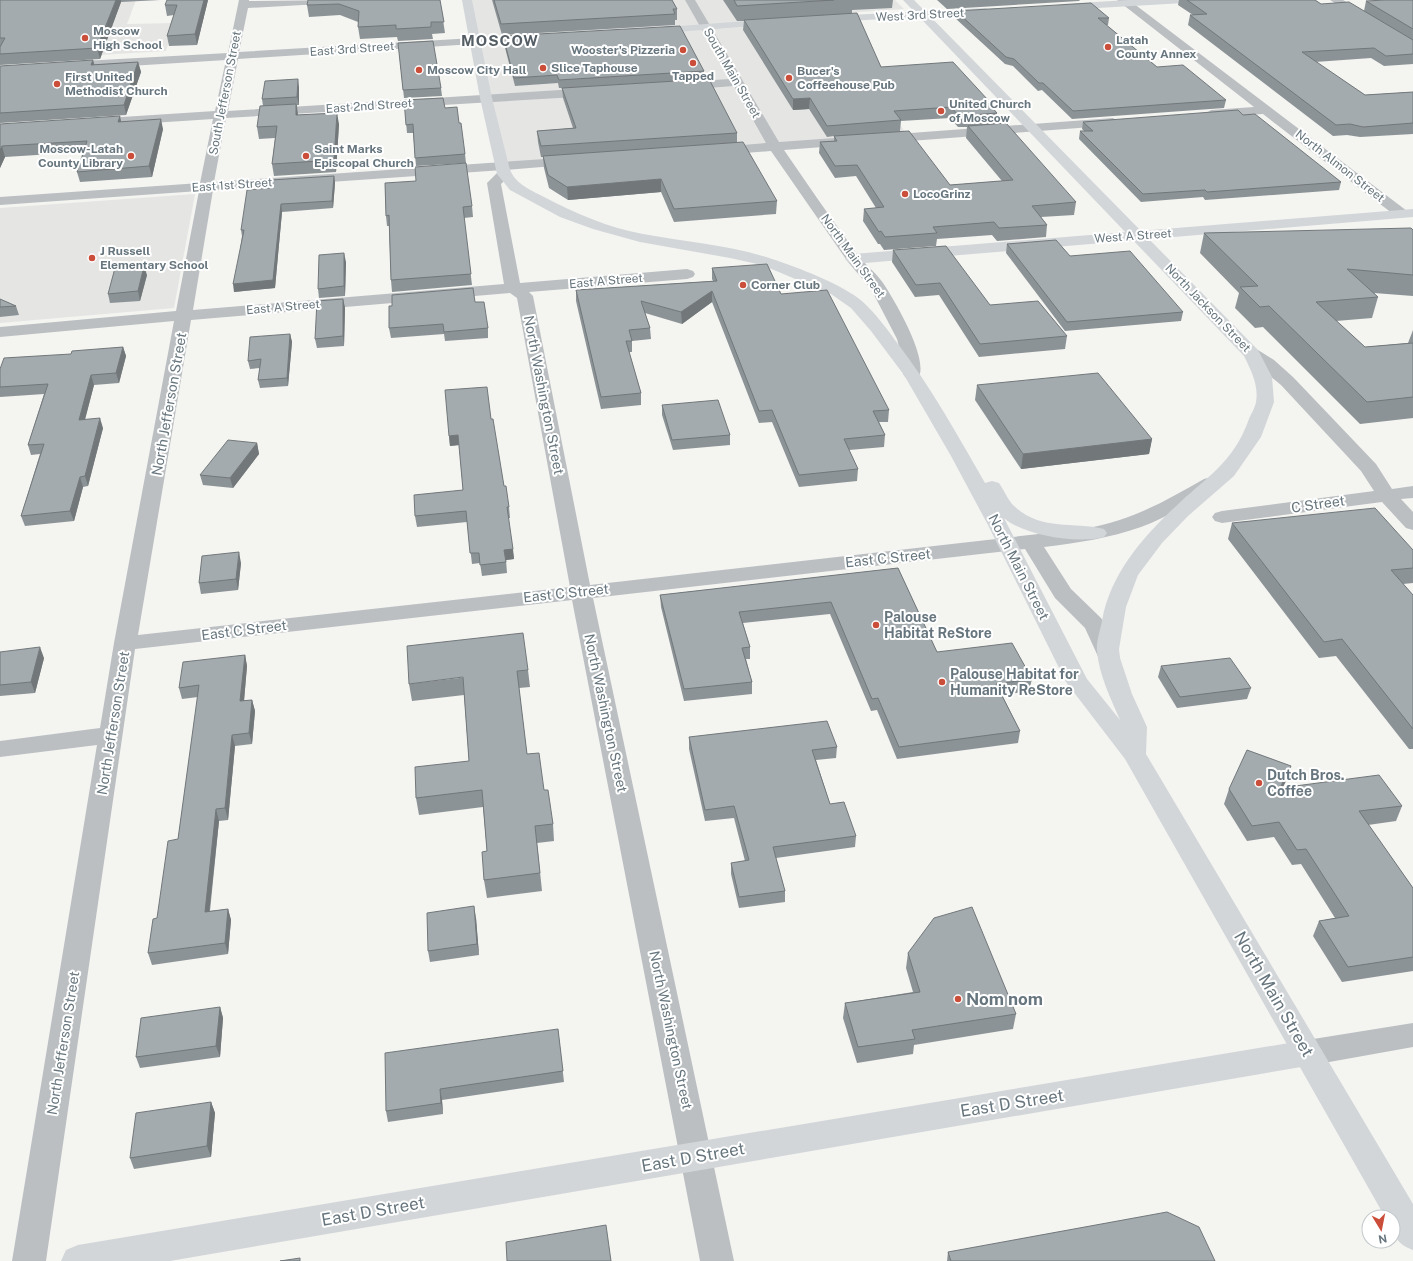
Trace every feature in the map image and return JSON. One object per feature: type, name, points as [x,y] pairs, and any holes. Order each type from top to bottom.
[{"type":"main road","points":[[467,0],[486,98],[503,170]]},
{"type":"main road","name":"North Jackson Street","points":[[908,0],[1252,354]]},
{"type":"main road","points":[[1049,7],[1184,0]]},
{"type":"main road","name":"West 3rd Street","points":[[821,20],[995,10]]},
{"type":"main road","points":[[644,31],[786,22]]},
{"type":"main road","name":"East 3rd Street","points":[[474,41],[547,37]]},
{"type":"main road","name":"North Main Street","points":[[503,170],[515,187],[565,214],[598,226],[640,238],[730,253],[767,262],[837,291],[857,305],[877,327],[912,374],[960,456],[1008,545],[1077,682],[1134,754],[1413,1235]]},
{"type":"main road","name":"West A Street","points":[[853,259],[1409,216]]},
{"type":"main road","name":"North Main Street","points":[[1134,754],[1135,727],[1120,694],[1109,658],[1108,648],[1114,607],[1128,574],[1155,539],[1181,512],[1226,472],[1252,437],[1265,402],[1263,377],[1252,354]]},
{"type":"main road","points":[[960,456],[984,474],[1006,509],[1020,519],[1042,529],[1064,533],[1097,533]]},
{"type":"main road","name":"East D Street","points":[[78,1261],[1307,1053]]},
{"type":"street","points":[[244,3],[338,0]]},
{"type":"street","name":"South Main Street","points":[[690,0],[775,147]]},
{"type":"street","points":[[1337,1],[1413,47]]},
{"type":"street","name":"North Almon Street","points":[[1124,2],[1251,97],[1265,110],[1409,216]]},
{"type":"street","name":"South Jefferson Street","points":[[207,187],[220,115],[244,3]]},
{"type":"street","name":"East 3rd Street","points":[[53,67],[474,41]]},
{"type":"street","points":[[667,87],[737,82]]},
{"type":"street","name":"East 2nd Street","points":[[79,124],[605,91]]},
{"type":"street","points":[[1195,115],[1265,110]]},
{"type":"street","points":[[704,152],[1126,121]]},
{"type":"street","name":"North Main Street","points":[[775,147],[853,259],[878,287],[905,339],[912,362],[912,374]]},
{"type":"street","name":"East 1st Street","points":[[0,201],[207,187],[503,170],[590,160]]},
{"type":"street","points":[[503,170],[494,183],[513,288]]},
{"type":"street","name":"North Jefferson Street","points":[[29,1261],[125,643],[207,187]]},
{"type":"street","name":"East A Street","points":[[0,332],[687,274]]},
{"type":"street","name":"North Washington Street","points":[[513,288],[525,296],[581,591],[697,1156],[717,1261]]},
{"type":"street","name":"North Jackson Street","points":[[1252,354],[1268,364],[1287,381],[1368,468],[1386,495],[1413,524]]},
{"type":"street","name":"East C Street","points":[[125,643],[581,591],[1008,545],[1097,533],[1134,522],[1171,506],[1216,480]]},
{"type":"street","name":"C Street","points":[[1222,517],[1413,492]]},
{"type":"street","name":"North Main Street","points":[[1032,542],[1063,594],[1093,623],[1100,635],[1109,658]]},
{"type":"street","points":[[0,749],[111,735]]},
{"type":"street","points":[[1307,1053],[1413,1035]]},
{"type":"shaded area","name":"Moscow High School","points":[[0,0],[136,0],[127,24],[174,23],[166,51],[0,61]]},
{"type":"shaded area","points":[[466,0],[895,0],[904,9],[817,15],[909,137],[501,165]]},
{"type":"shaded area","name":"J Russell Elementary School","points":[[195,194],[174,308],[0,323],[0,208]]},
{"type":"building","name":"Moscow High School","points":[[0,0],[116,0],[97,48],[0,54],[0,47],[5,38],[0,38]]},
{"type":"building","points":[[167,0],[204,0],[195,34],[167,36],[177,5],[165,5]]},
{"type":"building","points":[[308,0],[440,0],[444,22],[431,22],[431,27],[396,29],[396,25],[358,27],[359,11],[339,4],[307,5]]},
{"type":"building","points":[[494,0],[672,0],[677,9],[673,9],[675,14],[501,24]]},
{"type":"building","points":[[734,0],[834,0],[737,6]]},
{"type":"building","points":[[1187,0],[1315,0],[1321,4],[1349,2],[1413,40],[1413,54],[1386,56],[1374,48],[1302,52],[1365,95],[1413,92],[1413,123],[1363,127],[1350,124],[1336,125],[1190,15],[1207,14]]},
{"type":"building","points":[[1413,0],[1413,29],[1366,1]]},
{"type":"building","points":[[1091,3],[1109,18],[1098,18],[1157,67],[1183,65],[1226,100],[1073,111],[1043,83],[1039,83],[1014,59],[1006,57],[956,11]]},
{"type":"building","points":[[857,13],[881,67],[953,62],[988,100],[986,101],[997,113],[959,116],[951,107],[894,111],[901,120],[827,126],[810,98],[793,99],[744,20]]},
{"type":"building","points":[[680,26],[704,71],[559,80],[557,75],[514,78],[503,36]]},
{"type":"building","points":[[433,41],[441,88],[403,90],[398,43]]},
{"type":"building","points":[[93,60],[91,65],[138,62],[124,105],[0,113],[0,66]]},
{"type":"building","points":[[298,79],[297,97],[262,99],[265,81]]},
{"type":"building","points":[[709,79],[737,133],[541,146],[537,131],[576,128],[562,88]]},
{"type":"building","points":[[443,98],[445,108],[457,107],[459,123],[461,123],[465,154],[415,158],[413,124],[406,125],[404,100]]},
{"type":"building","points":[[296,104],[296,115],[337,113],[334,160],[272,164],[277,126],[257,127],[260,106]]},
{"type":"building","points":[[1238,110],[1243,115],[1255,114],[1341,182],[1207,192],[1205,190],[1143,194],[1080,131],[1093,131],[1083,122]]},
{"type":"building","points":[[120,116],[118,122],[161,119],[149,166],[77,172],[87,141],[2,146],[0,150],[0,124]]},
{"type":"building","points":[[1006,123],[1076,202],[1032,206],[1047,225],[999,228],[994,222],[933,227],[937,233],[885,237],[881,231],[879,232],[864,209],[884,207],[857,165],[835,166],[820,142],[837,141],[834,136],[909,131],[950,185],[1013,180],[968,126]]},
{"type":"building","points":[[743,142],[777,201],[674,209],[661,179],[567,187],[548,175],[543,156]]},
{"type":"building","points":[[466,163],[472,206],[463,207],[471,274],[391,280],[389,215],[386,216],[385,183],[416,181],[415,167]]},
{"type":"building","points":[[334,176],[332,201],[281,204],[273,280],[233,284],[244,230],[241,230],[247,190],[270,188],[271,180]]},
{"type":"building","points":[[1411,228],[1413,230],[1413,275],[1347,269],[1378,297],[1316,302],[1365,347],[1413,343],[1413,397],[1367,402],[1269,306],[1260,307],[1240,287],[1258,286],[1204,233]]},
{"type":"building","points":[[1056,240],[1070,256],[1130,251],[1183,312],[1067,322],[1007,244]]},
{"type":"building","points":[[946,246],[990,305],[1038,301],[1067,336],[980,344],[940,283],[916,285],[893,250]]},
{"type":"building","points":[[344,253],[344,286],[318,289],[319,255]]},
{"type":"building","points":[[767,264],[781,294],[827,290],[889,410],[873,411],[885,435],[844,439],[858,469],[799,475],[772,410],[759,411],[712,291],[681,312],[641,301],[650,328],[629,330],[632,341],[626,341],[641,393],[601,397],[576,290],[717,281],[712,268]]},
{"type":"building","points":[[144,266],[138,291],[108,294],[115,268]]},
{"type":"building","points":[[473,288],[475,302],[484,302],[488,328],[444,332],[443,324],[389,328],[389,306],[392,306],[392,295]]},
{"type":"building","points":[[0,299],[16,306],[0,307]]},
{"type":"building","points":[[343,299],[343,336],[315,339],[317,301]]},
{"type":"building","points":[[290,334],[287,378],[258,380],[261,359],[248,361],[250,337]]},
{"type":"building","points":[[123,347],[116,373],[91,375],[79,420],[100,418],[85,476],[80,477],[70,511],[21,516],[44,444],[28,445],[48,384],[0,387],[0,369],[4,358],[71,354],[72,351]]},
{"type":"building","points":[[1098,373],[1152,439],[1023,454],[977,385]]},
{"type":"building","points":[[487,387],[491,419],[493,419],[504,486],[506,486],[509,507],[507,507],[513,549],[504,550],[506,562],[480,565],[479,553],[470,553],[466,511],[415,516],[414,495],[463,490],[458,435],[449,436],[445,390]]},
{"type":"building","points":[[718,400],[730,435],[672,440],[662,405]]},
{"type":"building","points":[[228,440],[257,443],[230,478],[200,475]]},
{"type":"building","points":[[1375,508],[1413,550],[1413,568],[1391,570],[1413,595],[1413,729],[1342,639],[1324,642],[1232,523]]},
{"type":"building","points":[[239,552],[236,579],[199,583],[202,556]]},
{"type":"building","points":[[898,568],[937,652],[1012,643],[1032,679],[996,684],[1020,731],[899,747],[878,698],[872,699],[831,602],[739,612],[750,647],[742,648],[752,682],[684,689],[660,595]]},
{"type":"building","points":[[523,633],[528,670],[517,671],[527,754],[539,753],[544,790],[548,790],[553,824],[535,826],[540,873],[484,880],[482,852],[487,851],[482,790],[416,798],[415,767],[469,761],[463,677],[409,684],[407,646]]},
{"type":"building","points":[[40,647],[31,682],[0,685],[0,652]]},
{"type":"building","points":[[245,655],[240,701],[252,700],[249,733],[232,735],[225,808],[216,809],[205,912],[228,909],[225,943],[148,953],[153,919],[157,918],[168,841],[178,839],[199,685],[179,688],[183,662]]},
{"type":"building","points":[[1230,658],[1251,688],[1180,697],[1161,666]]},
{"type":"building","points":[[827,721],[837,747],[812,750],[830,804],[844,802],[856,836],[773,847],[785,891],[739,897],[731,863],[749,860],[734,806],[705,810],[689,737]]},
{"type":"building","points":[[1247,750],[1291,766],[1280,788],[1379,775],[1402,806],[1359,811],[1413,888],[1413,957],[1348,967],[1319,921],[1349,916],[1306,849],[1297,850],[1279,822],[1252,826],[1229,789]]},
{"type":"building","points":[[474,906],[477,944],[428,951],[427,913]]},
{"type":"building","points":[[972,907],[1016,1014],[912,1030],[915,1039],[858,1047],[845,1003],[920,992],[908,953],[934,918]]},
{"type":"building","points":[[220,1007],[216,1046],[136,1057],[141,1018]]},
{"type":"building","points":[[558,1029],[563,1071],[440,1089],[441,1103],[386,1111],[385,1053]]},
{"type":"building","points":[[211,1102],[207,1146],[130,1158],[136,1113]]},
{"type":"building","points":[[1167,1212],[1199,1227],[1215,1261],[951,1261],[948,1252]]},
{"type":"building","points":[[606,1225],[611,1261],[507,1261],[506,1242]]},
{"type":"building","points":[[300,1258],[300,1261],[280,1261]]},
{"type":"place","name":"Moscow High School","points":[[85,38]]},
{"type":"place","name":"Latah County Annex","points":[[1108,47]]},
{"type":"place","name":"Wooster's Pizzeria","points":[[683,50]]},
{"type":"place","name":"Tapped","points":[[693,63]]},
{"type":"place","name":"Slice Taphouse","points":[[543,68]]},
{"type":"place","name":"Moscow City Hall","points":[[419,70]]},
{"type":"place","name":"Bucer's Coffeehouse Pub","points":[[789,78]]},
{"type":"place","name":"First United Methodist Church","points":[[57,84]]},
{"type":"place","name":"United Church of Moscow","points":[[941,111]]},
{"type":"place","name":"Moscow-Latah County Library","points":[[131,156]]},
{"type":"place","name":"Saint Marks Episcopal Church","points":[[306,156]]},
{"type":"place","name":"LocoGrinz","points":[[905,194]]},
{"type":"place","name":"J Russell Elementary School","points":[[92,258]]},
{"type":"place","name":"Corner Club","points":[[743,285]]},
{"type":"place","name":"Palouse Habitat ReStore","points":[[876,625]]},
{"type":"place","name":"Palouse Habitat for Humanity ReStore","points":[[942,682]]},
{"type":"place","name":"Dutch Bros. Coffee","points":[[1259,783]]},
{"type":"place","name":"Nom nom","points":[[958,999]]},
{"type":"district","name":"MOSCOW","points":[[500,41]]}]
